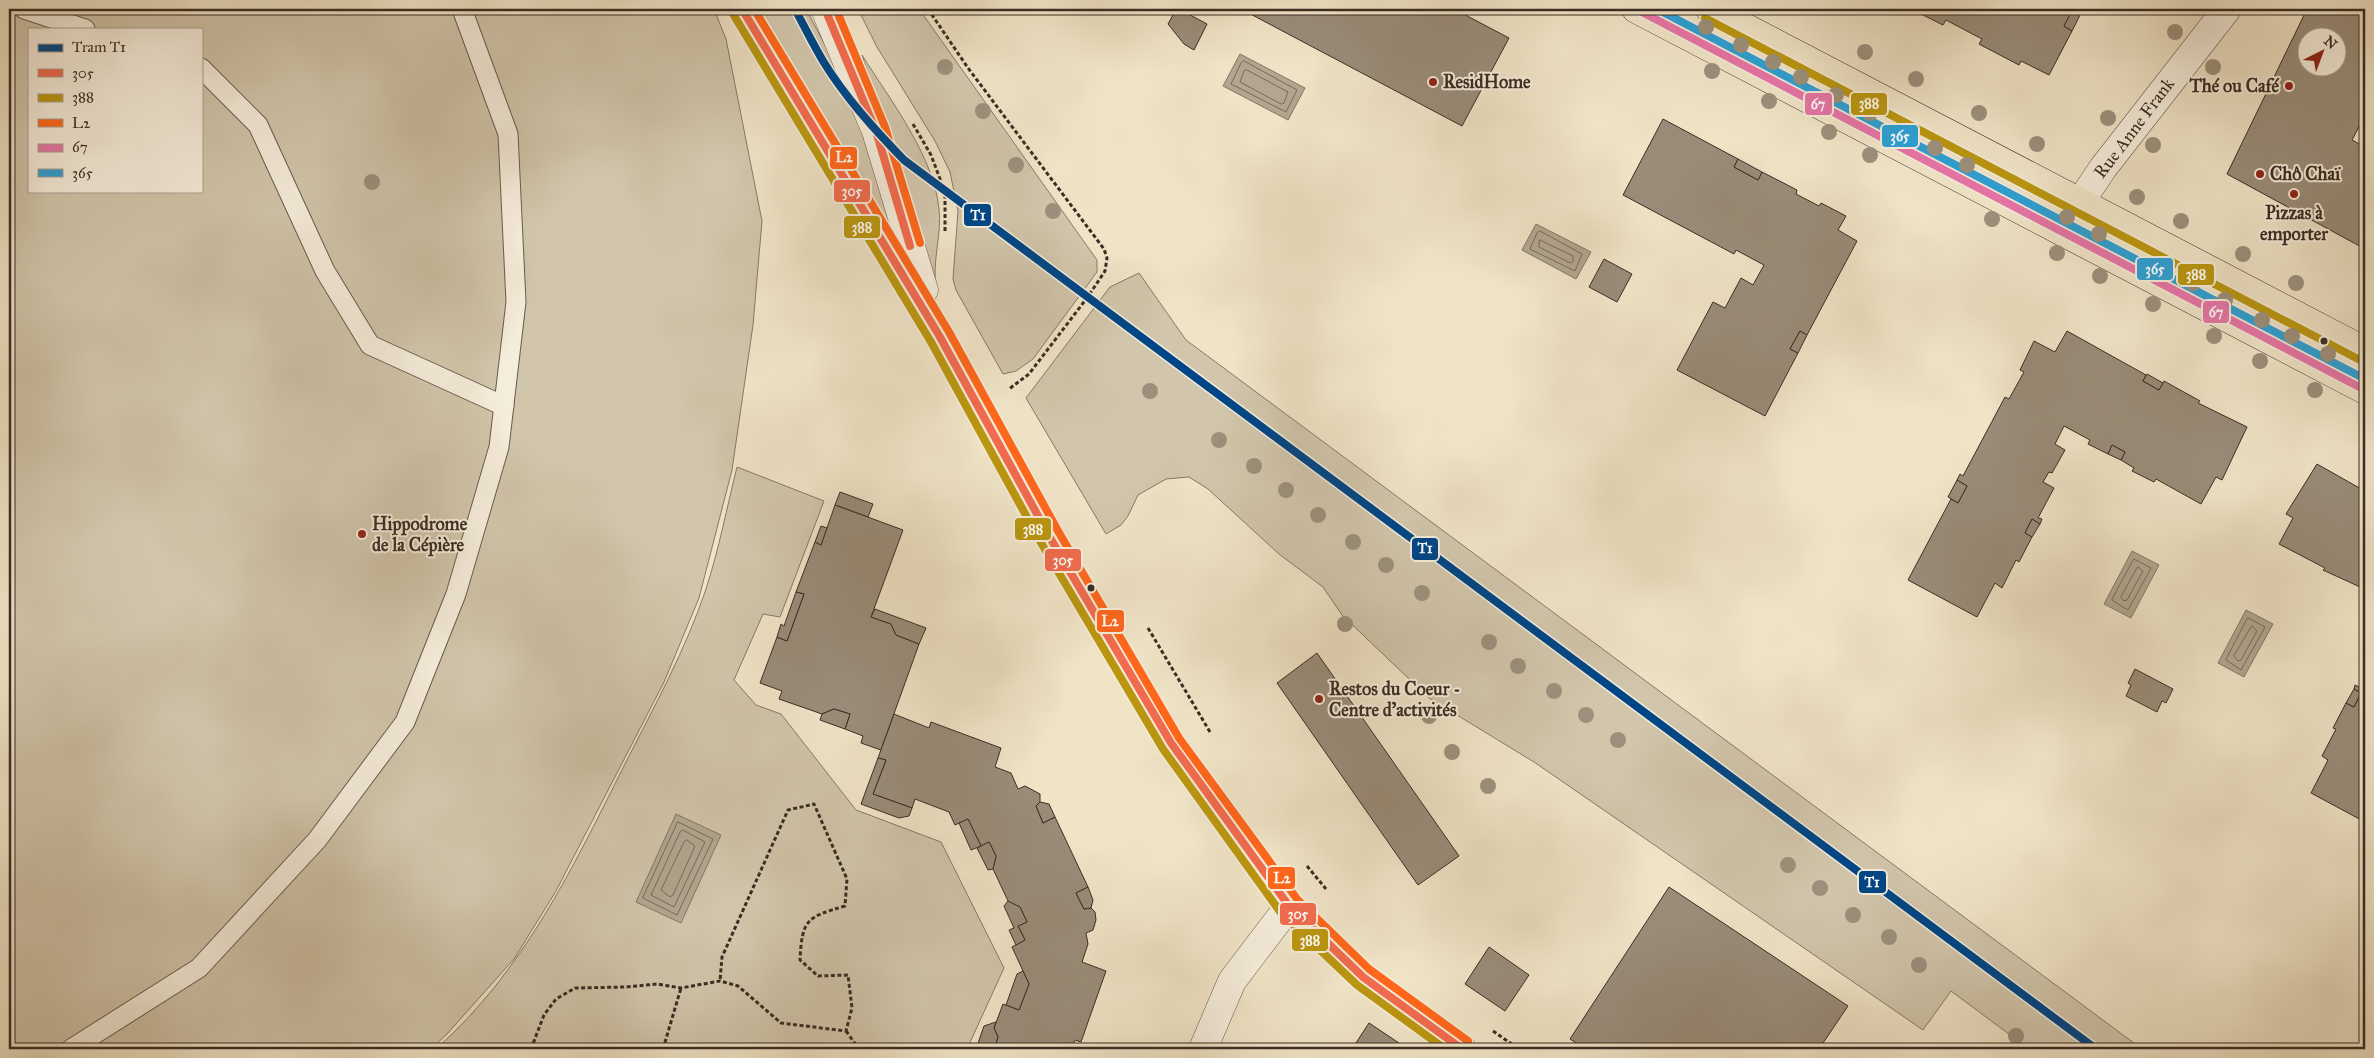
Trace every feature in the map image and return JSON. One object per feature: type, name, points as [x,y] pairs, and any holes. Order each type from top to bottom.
[{"type":"main road","points":[[1636,9],[2365,390]]},
{"type":"main road","points":[[1710,9],[2081,201],[2365,351]]},
{"type":"street","points":[[742,9],[940,337],[1049,536],[1171,743],[1289,906],[1363,977],[1462,1049]]},
{"type":"street","points":[[824,9],[876,131],[940,337]]},
{"type":"street","name":"Rue Anne Frank","points":[[2081,201],[2089,186],[2226,9]]},
{"type":"street","points":[[1203,1049],[1232,981],[1289,906]]},
{"type":"lane","points":[[24,9],[83,28]]},
{"type":"lane","points":[[71,1049],[199,968],[317,840],[405,722],[456,594],[499,447],[516,302],[508,134],[462,9]]},
{"type":"lane","points":[[202,69],[258,124],[325,271],[370,344],[504,406]]},
{"type":"path","points":[[928,9],[968,68],[1104,249],[1107,258],[1105,271],[1029,374],[1002,394]]},
{"type":"path","points":[[1206,725],[1211,733]]},
{"type":"path","points":[[720,981],[722,958],[788,810],[814,804],[847,879],[845,906],[815,914],[801,933],[800,960],[818,976],[848,975],[852,1008],[846,1031]]},
{"type":"path","points":[[1303,861],[1327,890]]},
{"type":"path","points":[[531,1049],[544,1015],[556,999],[575,988],[658,984],[681,988],[720,981],[738,986],[781,1023],[846,1031],[859,1049]]},
{"type":"path","points":[[662,1049],[681,988]]},
{"type":"path","points":[[1488,1028],[1519,1049]]},
{"type":"shaded area","name":"Hippodrome de la Cépière","points":[[9,9],[714,9],[726,39],[762,221],[753,325],[732,470],[699,598],[664,682],[556,891],[514,959],[447,1034],[431,1049],[9,1049]]},
{"type":"shaded area","points":[[758,9],[806,9],[824,43],[851,83],[902,254],[767,29]]},
{"type":"shaded area","points":[[858,9],[919,9],[1097,260],[1097,272],[1033,359],[1016,371],[1003,374],[956,290],[953,279],[958,211],[950,172],[935,141],[877,47]]},
{"type":"shaded area","points":[[862,55],[909,129],[929,169],[935,189],[940,219],[935,268],[936,289]]},
{"type":"shaded area","points":[[1139,273],[1186,340],[2142,1049],[2029,1049],[1951,991],[1923,1030],[1534,762],[1429,698],[1342,615],[1323,587],[1279,554],[1208,489],[1189,477],[1166,479],[1138,495],[1128,516],[1121,525],[1106,534],[1026,398],[1110,287]]},
{"type":"shaded area","points":[[737,467],[824,501],[780,617],[763,614],[734,680],[756,705],[781,714],[856,810],[941,842],[1004,968],[967,1049],[436,1049],[467,1019],[521,952],[566,879],[586,841],[669,678],[689,634],[715,559]]},
{"type":"water","points":[[1240,54],[1305,88],[1288,120],[1223,86]]},
{"type":"water","points":[[1536,224],[1591,252],[1576,279],[1522,250]]},
{"type":"water","points":[[2132,551],[2159,565],[2131,618],[2104,604]]},
{"type":"water","points":[[2246,610],[2273,624],[2244,677],[2218,663]]},
{"type":"water","points":[[676,814],[721,835],[681,923],[636,902]]},
{"type":"building","points":[[1166,9],[1179,9],[1207,24],[1194,50],[1184,44],[1168,24],[1174,13]]},
{"type":"building","name":"ResidHome","points":[[1241,9],[1454,9],[1509,38],[1462,126]]},
{"type":"building","points":[[1911,9],[2073,9],[2064,26],[2072,31],[2049,75],[2021,61],[2019,65],[1979,44],[1982,39],[1946,20],[1943,25]]},
{"type":"building","points":[[2073,9],[2083,9],[2072,31],[2064,26]]},
{"type":"building","points":[[2307,9],[2365,9],[2365,115],[2352,140],[2365,147],[2365,249],[2227,174],[2296,32],[2296,78],[2346,78],[2346,28],[2298,28]]},
{"type":"building","points":[[1663,119],[1738,159],[1734,167],[1758,180],[1762,172],[1797,190],[1796,194],[1819,206],[1821,203],[1846,216],[1838,230],[1857,241],[1807,335],[1800,331],[1790,349],[1798,353],[1765,416],[1677,370],[1713,302],[1725,308],[1741,278],[1753,285],[1764,265],[1736,250],[1734,254],[1623,195]]},
{"type":"building","points":[[1738,159],[1762,172],[1758,180],[1734,167]]},
{"type":"building","points":[[1604,259],[1632,274],[1617,302],[1589,287]]},
{"type":"building","points":[[1800,331],[1807,335],[1798,353],[1790,349]]},
{"type":"building","points":[[2067,331],[2146,375],[2143,381],[2159,390],[2164,381],[2200,401],[2198,403],[2247,427],[2222,480],[2216,477],[2201,504],[2156,479],[2154,482],[2132,471],[2134,468],[2121,460],[2125,452],[2112,445],[2108,454],[2088,444],[2090,440],[2064,426],[2055,444],[2065,450],[2052,473],[2049,472],[2043,482],[2054,488],[2038,518],[2042,519],[2040,524],[2032,519],[2025,533],[2032,537],[2019,562],[2016,560],[2002,588],[1995,583],[1977,617],[1908,580],[1951,499],[1958,503],[1967,486],[1957,480],[1960,474],[1963,476],[2005,397],[2009,399],[2024,372],[2020,370],[2034,341],[2055,352]]},
{"type":"building","points":[[2147,374],[2163,383],[2159,390],[2143,381]]},
{"type":"building","points":[[2112,445],[2125,452],[2121,460],[2108,454]]},
{"type":"building","points":[[2317,464],[2363,490],[2365,488],[2365,579],[2360,587],[2323,570],[2325,568],[2279,544],[2293,518],[2286,514]]},
{"type":"building","points":[[1957,480],[1967,486],[1958,503],[1948,497]]},
{"type":"building","points":[[840,492],[873,504],[868,517],[835,505]]},
{"type":"building","points":[[835,505],[903,530],[871,617],[891,624],[896,635],[919,644],[881,750],[861,743],[863,736],[845,729],[850,714],[834,709],[822,714],[779,699],[782,691],[760,683],[777,637],[787,641],[804,594],[796,592],[815,542],[821,545]]},
{"type":"building","points":[[2032,519],[2040,524],[2032,537],[2025,533]]},
{"type":"building","points":[[821,526],[827,528],[821,545],[815,542]]},
{"type":"building","points":[[796,592],[804,594],[787,641],[777,637],[781,624],[784,626]]},
{"type":"building","points":[[875,609],[926,628],[919,644],[896,635],[891,624],[871,617]]},
{"type":"building","points":[[1317,653],[1459,856],[1418,885],[1277,683]]},
{"type":"building","points":[[2135,669],[2173,689],[2166,703],[2162,701],[2157,712],[2126,696],[2131,685],[2128,683]]},
{"type":"building","points":[[2365,675],[2365,822],[2311,793],[2328,760],[2322,756],[2336,729],[2333,728],[2346,703],[2354,707],[2361,693],[2354,689],[2355,685],[2359,687]]},
{"type":"building","points":[[2354,689],[2361,693],[2354,707],[2346,703]]},
{"type":"building","points":[[834,709],[850,714],[845,729],[820,720],[822,714]]},
{"type":"building","points":[[894,714],[929,728],[931,722],[1001,748],[995,767],[1011,773],[1018,789],[1025,786],[1040,794],[1040,802],[1036,806],[1043,823],[1055,817],[1088,887],[1076,893],[1084,909],[1091,908],[1095,912],[1096,920],[1093,930],[1086,933],[1088,944],[1082,962],[1106,971],[1081,1042],[1075,1040],[1071,1049],[994,1049],[998,1037],[994,1028],[1003,1004],[1019,1010],[1029,984],[1012,947],[1025,940],[1018,926],[1027,922],[1020,907],[1009,903],[993,869],[996,856],[989,842],[981,846],[968,819],[955,825],[949,812],[915,799],[912,808],[873,794],[886,760],[878,758]]},
{"type":"building","points":[[878,758],[886,760],[873,794],[912,808],[909,816],[899,818],[861,804]]},
{"type":"building","points":[[1040,802],[1049,804],[1055,817],[1043,823],[1036,806]]},
{"type":"building","points":[[968,819],[981,846],[971,850],[959,823]]},
{"type":"building","points":[[989,842],[996,856],[993,869],[988,870],[977,848]]},
{"type":"building","points":[[1088,887],[1093,900],[1091,908],[1084,909],[1076,893]]},
{"type":"building","points":[[1669,887],[1848,1006],[1819,1049],[1586,1049],[1570,1039]]},
{"type":"building","points":[[1008,901],[1020,907],[1027,922],[1018,926],[1025,940],[1016,945],[1009,930],[1014,928],[1004,906]]},
{"type":"building","points":[[1489,947],[1529,975],[1505,1011],[1465,984]]},
{"type":"building","points":[[1023,971],[1029,984],[1019,1010],[1006,1005],[1017,974]]},
{"type":"building","points":[[996,1022],[994,1028],[998,1037],[994,1049],[976,1049],[984,1026]]},
{"type":"building","points":[[1369,1023],[1408,1049],[1352,1049]]},
{"type":"tram line","name":"T1","points":[[795,9],[823,61],[850,100],[904,160],[2096,1049]]},
{"type":"transit line","name":"305","points":[[742,9],[940,337],[1049,536],[1171,743],[1289,906],[1363,977],[1462,1049]]},
{"type":"transit line","name":"L2","points":[[754,9],[949,332],[1058,531],[1179,738],[1297,899],[1369,969],[1468,1041]]},
{"type":"transit line","name":"305","points":[[825,9],[876,131],[910,246]]},
{"type":"transit line","name":"L2","points":[[836,9],[885,127],[920,243]]},
{"type":"transit line","name":"67","points":[[1636,9],[2365,390]]},
{"type":"transit line","name":"365","points":[[1657,9],[2365,379]]},
{"type":"transit line","name":"388","points":[[733,14],[931,342],[1040,541],[1163,749],[1281,913],[1357,985],[1445,1049]]},
{"type":"transit line","name":"388","points":[[1705,18],[2360,360]]},
{"type":"place","name":"ResidHome","points":[[1433,82]]},
{"type":"place","name":"Thé ou Café","points":[[2289,86]]},
{"type":"place","name":"Chô Chaï","points":[[2260,174]]},
{"type":"place","name":"Pizzas à emporter","points":[[2294,194]]},
{"type":"place","name":"Hippodrome de la Cépière","points":[[362,534]]},
{"type":"place","name":"Restos du Coeur - Centre d'activités","points":[[1319,699]]}]
